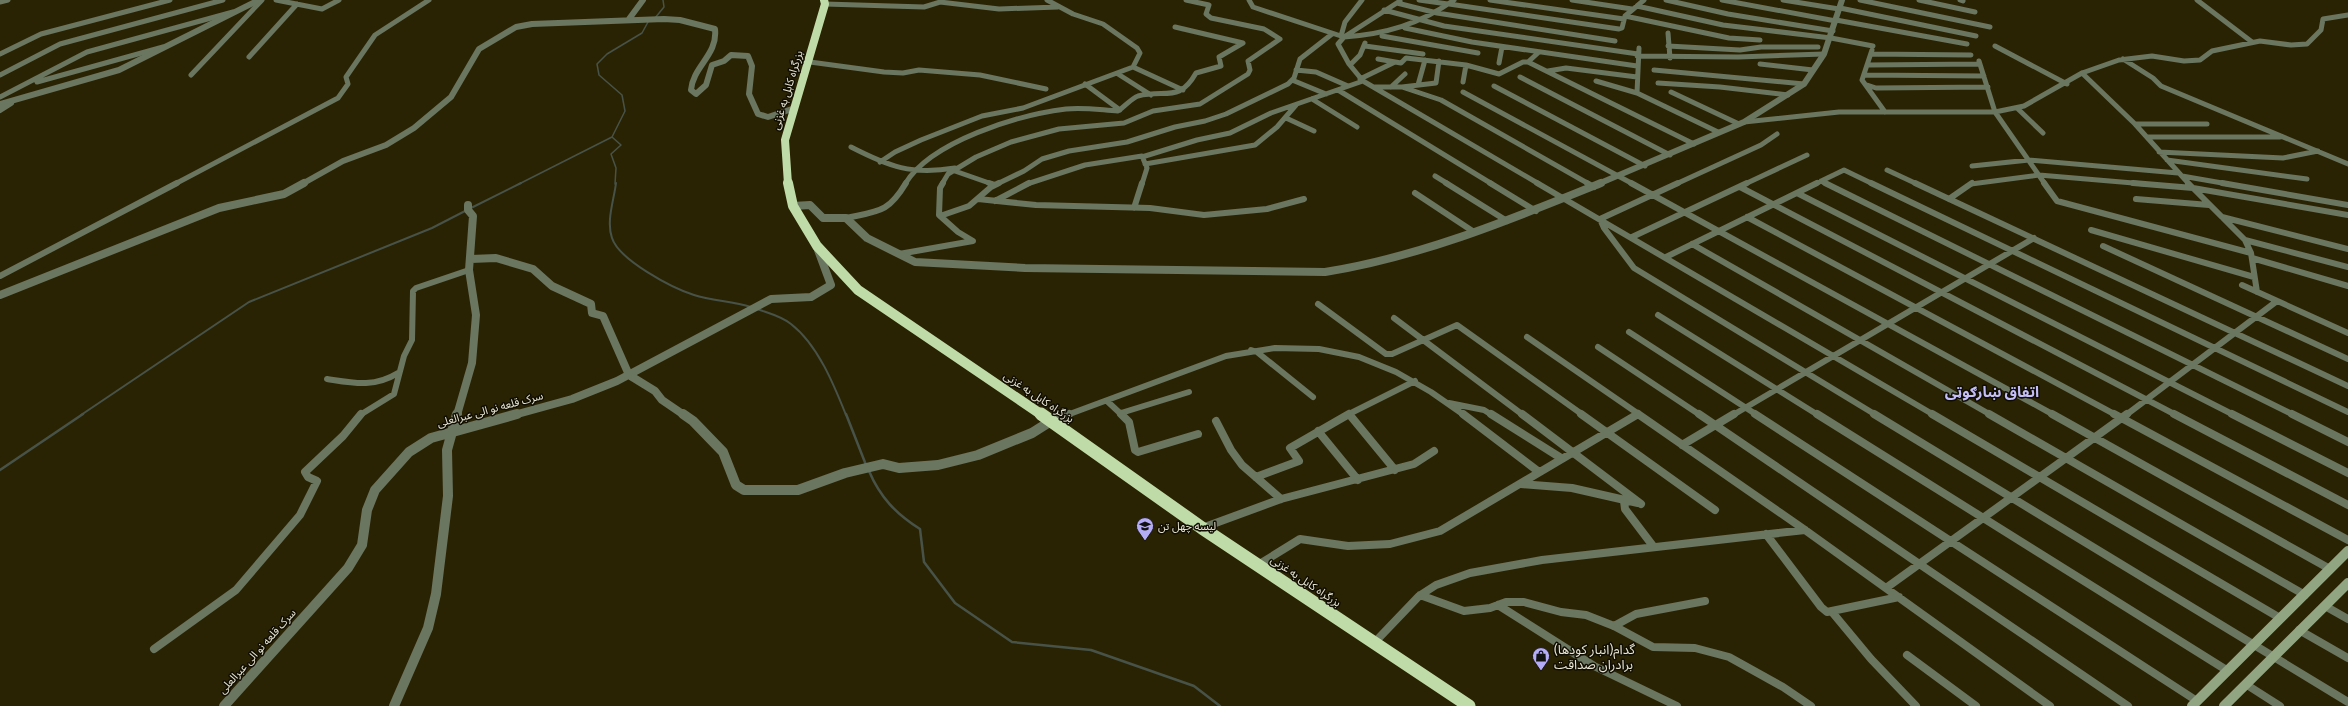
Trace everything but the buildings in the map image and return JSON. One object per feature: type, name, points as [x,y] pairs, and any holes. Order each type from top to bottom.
[{"type":"highway","name":"بزرگراه کابل به غزنی","points":[[825,2],[810,62],[785,140],[788,187],[793,206],[817,246],[858,290],[1051,421],[1202,528],[1469,706]]},
{"type":"main road","points":[[2195,703],[2348,551]]},
{"type":"main road","points":[[2224,706],[2275,658],[2300,630],[2348,583]]},
{"type":"street","points":[[0,2],[8,0]]},
{"type":"street","points":[[0,54],[41,34],[170,0]]},
{"type":"street","points":[[0,75],[60,44],[223,0]]},
{"type":"street","points":[[0,104],[119,70],[260,0]]},
{"type":"street","points":[[190,75],[260,0]]},
{"type":"street","points":[[276,0],[296,2],[322,9],[339,0]]},
{"type":"street","points":[[0,276],[338,98],[348,84],[346,77],[375,35],[429,0]]},
{"type":"street","points":[[629,19],[643,0]]},
{"type":"street","points":[[880,162],[895,152],[954,126],[982,116],[1030,106],[1085,84],[1118,74],[1133,67],[1140,53],[1137,48],[1103,24],[1073,14],[1047,0]]},
{"type":"street","points":[[851,147],[880,162],[916,170],[931,172],[954,169],[1011,142],[1059,129],[1124,123],[1152,111],[1200,104],[1221,92],[1234,81],[1248,74],[1250,70],[1248,61],[1280,39],[1253,27],[1212,19],[1206,14],[1209,5],[1186,0]]},
{"type":"street","points":[[1249,0],[1253,7],[1280,14],[1332,34],[1365,37],[1405,28],[1437,13],[1454,0]]},
{"type":"street","points":[[1362,0],[1345,22],[1342,36],[1338,44],[1352,70],[1361,80],[1566,198],[2280,618]]},
{"type":"street","points":[[1419,0],[1619,29],[1622,28],[1624,17],[1634,7],[1643,1]]},
{"type":"street","points":[[1490,0],[1624,17],[1729,38],[1760,40]]},
{"type":"street","points":[[1572,0],[1634,7],[1723,25],[1831,38],[1874,45],[1862,80],[1885,112]]},
{"type":"street","points":[[1633,0],[1643,1]]},
{"type":"street","points":[[1666,0],[1728,14],[1833,31]]},
{"type":"street","points":[[1722,0],[1967,44]]},
{"type":"street","points":[[1783,0],[1840,9],[1976,36]]},
{"type":"street","points":[[846,218],[867,238],[915,262],[1025,268],[1325,272],[1369,265],[1536,211],[1645,166],[1741,123],[1804,84],[1824,54],[1831,38],[1842,0]]},
{"type":"street","points":[[1860,0],[1990,27]]},
{"type":"street","points":[[1919,0],[1975,12]]},
{"type":"street","points":[[2197,0],[2252,42]]},
{"type":"street","points":[[249,57],[296,2]]},
{"type":"street","points":[[825,2],[924,7],[940,2],[999,9],[1059,6]]},
{"type":"street","points":[[1342,36],[1399,2],[1437,13],[1615,41]]},
{"type":"street","points":[[0,97],[87,52],[238,10]]},
{"type":"street","points":[[1384,10],[1421,21],[1637,55],[1670,58],[1824,54]]},
{"type":"street","points":[[1672,92],[1741,123],[1839,112],[1995,112],[2017,108],[2066,84],[2082,73],[2123,59],[2152,56],[2184,61],[2200,60],[2212,50],[2252,42],[2266,41],[2292,45],[2307,44],[2321,30],[2323,19],[2348,15]]},
{"type":"street","points":[[0,295],[219,208],[284,194],[343,161],[386,146],[414,128],[450,98],[479,49],[516,27],[532,24],[629,19],[664,19],[680,20],[716,29],[718,38],[713,52],[698,69],[691,83],[691,90],[696,94],[704,89],[709,82],[712,65],[724,61],[730,55],[748,56],[752,66],[749,94],[758,114],[768,117],[795,108]]},
{"type":"street","points":[[793,206],[810,205],[823,218],[846,218],[883,210],[895,201],[910,176],[932,156],[965,139],[1001,125],[1046,112],[1068,108],[1120,110],[1132,98],[1183,90],[1192,82],[1196,73],[1221,66],[1219,57],[1244,43],[1239,40],[1175,27]]},
{"type":"street","points":[[1405,28],[1502,47],[1637,66]]},
{"type":"street","points":[[1668,32],[1670,58]]},
{"type":"street","points":[[940,216],[958,211],[978,199],[995,185],[1024,171],[1042,159],[1069,151],[1127,142],[1175,127],[1210,120],[1283,87],[1292,80],[1300,58],[1332,34]]},
{"type":"street","points":[[1378,35],[1478,53]]},
{"type":"street","points":[[1350,65],[1365,46],[1365,37]]},
{"type":"street","points":[[1474,67],[1482,43]]},
{"type":"street","points":[[1418,85],[1422,58],[1428,44]]},
{"type":"street","points":[[22,86],[167,45]]},
{"type":"street","points":[[1365,46],[1422,58],[1466,65],[1499,74],[1523,62],[1528,62],[1694,144]]},
{"type":"street","points":[[1668,46],[1740,50],[1761,47],[1818,46]]},
{"type":"street","points":[[1994,46],[2066,84]]},
{"type":"street","points":[[1499,63],[1502,47]]},
{"type":"street","points":[[1637,92],[1637,55],[1639,48]]},
{"type":"street","points":[[1528,62],[1539,52]]},
{"type":"street","points":[[1872,54],[1972,55]]},
{"type":"street","points":[[1378,59],[1402,63],[1406,58],[1422,58]]},
{"type":"street","points":[[2123,59],[2153,78],[2161,86],[2348,164]]},
{"type":"street","points":[[1374,87],[1402,87],[1437,82],[1439,61]]},
{"type":"street","points":[[810,62],[884,72],[903,73],[919,70],[980,75],[1046,89]]},
{"type":"street","points":[[995,201],[1018,187],[1040,178],[1103,162],[1142,157],[1193,141],[1230,134],[1271,113],[1348,86],[1395,62]]},
{"type":"street","points":[[1868,65],[1980,63],[1995,112],[2057,201],[2251,256],[2348,286]]},
{"type":"street","points":[[1760,64],[1813,70]]},
{"type":"street","points":[[1463,82],[1466,65]]},
{"type":"street","points":[[1133,67],[1183,90]]},
{"type":"street","points":[[1548,71],[1566,68],[1637,77]]},
{"type":"street","points":[[1296,70],[1316,72],[1348,86]]},
{"type":"street","points":[[1654,70],[1804,84]]},
{"type":"street","points":[[2082,73],[2135,124],[2209,205],[2245,240],[2251,256],[2256,292]]},
{"type":"street","points":[[1118,74],[1151,95]]},
{"type":"street","points":[[1391,87],[1405,74]]},
{"type":"street","points":[[1864,76],[1984,76]]},
{"type":"street","points":[[1520,77],[1670,155]]},
{"type":"street","points":[[1292,80],[1326,94]]},
{"type":"street","points":[[1596,81],[1637,92],[1718,132]]},
{"type":"street","points":[[1658,83],[1720,87],[1788,95]]},
{"type":"street","points":[[1085,84],[1120,110]]},
{"type":"street","points":[[1867,85],[1876,88],[1988,87]]},
{"type":"street","points":[[1494,86],[1645,166]]},
{"type":"street","points":[[1402,87],[1441,100],[1594,187]]},
{"type":"street","points":[[1338,90],[1536,211]]},
{"type":"street","points":[[1463,92],[1720,230],[2330,569]]},
{"type":"street","points":[[0,110],[17,99]]},
{"type":"street","points":[[1312,99],[1357,127]]},
{"type":"street","points":[[1145,164],[1255,145],[1262,141],[1286,118],[1297,104]]},
{"type":"street","points":[[2017,108],[2043,133]]},
{"type":"street","points":[[1286,118],[1314,132]]},
{"type":"street","points":[[2135,124],[2207,124]]},
{"type":"street","points":[[1600,219],[1761,145],[1777,134]]},
{"type":"street","points":[[2147,137],[2283,137]]},
{"type":"street","points":[[2159,152],[2283,158],[2318,151]]},
{"type":"street","points":[[1632,237],[1807,155]]},
{"type":"street","points":[[1134,208],[1146,175],[1145,164],[1142,157]]},
{"type":"street","points":[[1972,166],[2029,160],[2180,174],[2348,205]]},
{"type":"street","points":[[2167,160],[2307,179]]},
{"type":"street","points":[[954,169],[995,185]]},
{"type":"street","points":[[899,254],[973,241],[958,232],[940,216],[938,203],[940,188],[954,169]]},
{"type":"street","points":[[1666,257],[1844,170],[2348,412]]},
{"type":"street","points":[[1887,170],[2348,386]]},
{"type":"street","points":[[1949,199],[1972,184],[2039,175],[2193,188],[2348,215]]},
{"type":"street","points":[[1435,176],[1507,221]]},
{"type":"street","points":[[1821,181],[2348,442]]},
{"type":"street","points":[[1740,187],[2348,506]]},
{"type":"street","points":[[1415,193],[1474,232]]},
{"type":"street","points":[[1797,193],[2348,473]]},
{"type":"street","points":[[978,199],[1044,206],[1166,209],[1216,214],[1280,207],[1304,199]]},
{"type":"street","points":[[2136,199],[2209,205]]},
{"type":"street","points":[[394,706],[408,680],[428,628],[436,594],[448,496],[447,450],[472,363],[476,315],[469,270],[471,259],[472,216],[468,210],[468,205]]},
{"type":"street","points":[[1747,217],[2348,540]]},
{"type":"street","points":[[2222,217],[2348,249]]},
{"type":"street","points":[[1600,219],[1604,228],[1634,268],[2348,702]]},
{"type":"street","points":[[2091,230],[2254,277]]},
{"type":"street","points":[[1682,445],[1715,424],[2034,238]]},
{"type":"street","points":[[2245,240],[2348,267]]},
{"type":"street","points":[[1692,244],[2067,457],[2305,595]]},
{"type":"street","name":"سرک قلعه نو الی عبرالعلی","points":[[224,706],[348,568],[362,544],[367,510],[375,490],[408,452],[431,438],[572,399],[629,375],[771,299],[819,294],[831,285],[817,246]]},
{"type":"street","points":[[2104,246],[2348,359]]},
{"type":"street","points":[[471,259],[496,258],[533,269],[552,286],[591,304],[592,313],[604,316],[629,375],[655,391],[662,400],[693,421],[722,452],[736,485],[744,490],[798,490],[844,473],[883,464],[899,468],[916,468],[978,455],[1032,433],[1051,421],[1226,356],[1251,350],[1301,347],[1338,350],[1381,364],[1415,381],[1539,472]]},
{"type":"street","points":[[154,648],[236,590],[300,515],[317,481],[308,477],[305,472],[343,436],[363,412],[394,394],[398,373],[412,340],[411,327],[414,304],[413,291],[422,286],[469,270]]},
{"type":"street","points":[[2242,285],[2348,333]]},
{"type":"street","points":[[1886,588],[2122,418],[2277,301]]},
{"type":"street","points":[[1318,304],[1386,354],[1392,354],[1457,325],[1715,510]]},
{"type":"street","points":[[1658,315],[2228,671]]},
{"type":"street","points":[[1394,318],[1640,504],[1572,488],[1520,484]]},
{"type":"street","points":[[1629,332],[1951,541],[2195,703]]},
{"type":"street","points":[[1527,337],[1805,530],[2050,706]]},
{"type":"street","points":[[1598,347],[1715,424],[2128,706]]},
{"type":"street","points":[[1251,350],[1257,352],[1312,397]]},
{"type":"street","points":[[327,379],[364,385],[384,383],[398,373]]},
{"type":"street","points":[[1256,476],[1299,461],[1300,459],[1290,449],[1349,414],[1415,381]]},
{"type":"street","points":[[1121,413],[1190,392]]},
{"type":"street","points":[[1107,401],[1130,422],[1129,429],[1135,450],[1138,452],[1198,434]]},
{"type":"street","points":[[1447,403],[1484,410],[1561,458]]},
{"type":"street","points":[[1349,414],[1395,470]]},
{"type":"street","points":[[1258,565],[1300,539],[1348,546],[1390,544],[1440,531],[1520,484],[1605,431],[1638,414]]},
{"type":"street","points":[[1216,421],[1242,465],[1281,499]]},
{"type":"street","points":[[1318,431],[1358,480]]},
{"type":"street","points":[[1202,528],[1281,499],[1358,480],[1414,464],[1434,451]]},
{"type":"street","points":[[1624,501],[1625,509],[1654,546]]},
{"type":"street","points":[[1374,643],[1420,595],[1435,585],[1478,572],[1537,561],[1654,546],[1805,530]]},
{"type":"street","points":[[1766,534],[1821,607],[1827,612],[1899,597]]},
{"type":"street","points":[[1420,595],[1464,611],[1498,605],[1506,602],[1524,602],[1561,612],[1586,615],[1614,626],[1653,647],[1695,648],[1729,657],[1783,687],[1811,706]]},
{"type":"street","points":[[1614,626],[1636,614],[1704,602]]},
{"type":"street","points":[[1498,605],[1594,666],[1677,706]]},
{"type":"street","points":[[2325,606],[2348,619]]},
{"type":"street","points":[[1832,612],[1871,659],[1916,706]]},
{"type":"street","points":[[2300,630],[2348,658]]},
{"type":"street","points":[[1907,655],[1976,706]]},
{"type":"street","points":[[2247,685],[2280,706]]},
{"type":"waterway","points":[[655,18],[664,7],[663,0]]},
{"type":"waterway","points":[[612,137],[625,111],[622,95],[599,75],[597,64],[607,54],[642,33],[648,22]]},
{"type":"waterway","points":[[519,184],[612,137]]},
{"type":"waterway","points":[[612,137],[621,145],[611,154],[616,168],[615,184]]},
{"type":"waterway","points":[[616,183],[611,210],[610,231],[612,238],[625,255],[635,264],[660,280],[684,291],[701,297],[751,307]]},
{"type":"waterway","points":[[471,208],[519,184]]},
{"type":"waterway","points":[[81,415],[249,302],[432,228],[467,210]]},
{"type":"waterway","points":[[757,309],[787,321],[801,333],[824,366],[846,415]]},
{"type":"waterway","points":[[0,470],[83,414]]},
{"type":"waterway","points":[[846,414],[866,465]]},
{"type":"waterway","points":[[869,471],[878,489],[896,511],[920,529],[924,562],[955,603],[1012,642],[1091,650],[1194,686],[1220,706]]},
{"type":"place","name":"لیسه چهل تن","points":[[1145,541]]},
{"type":"place","name":"(انبار کودها)گدام برادران صداقت","points":[[1541,671]]},
{"type":"district","name":"اتفاق ښارګوټی","points":[[1992,392]]}]
